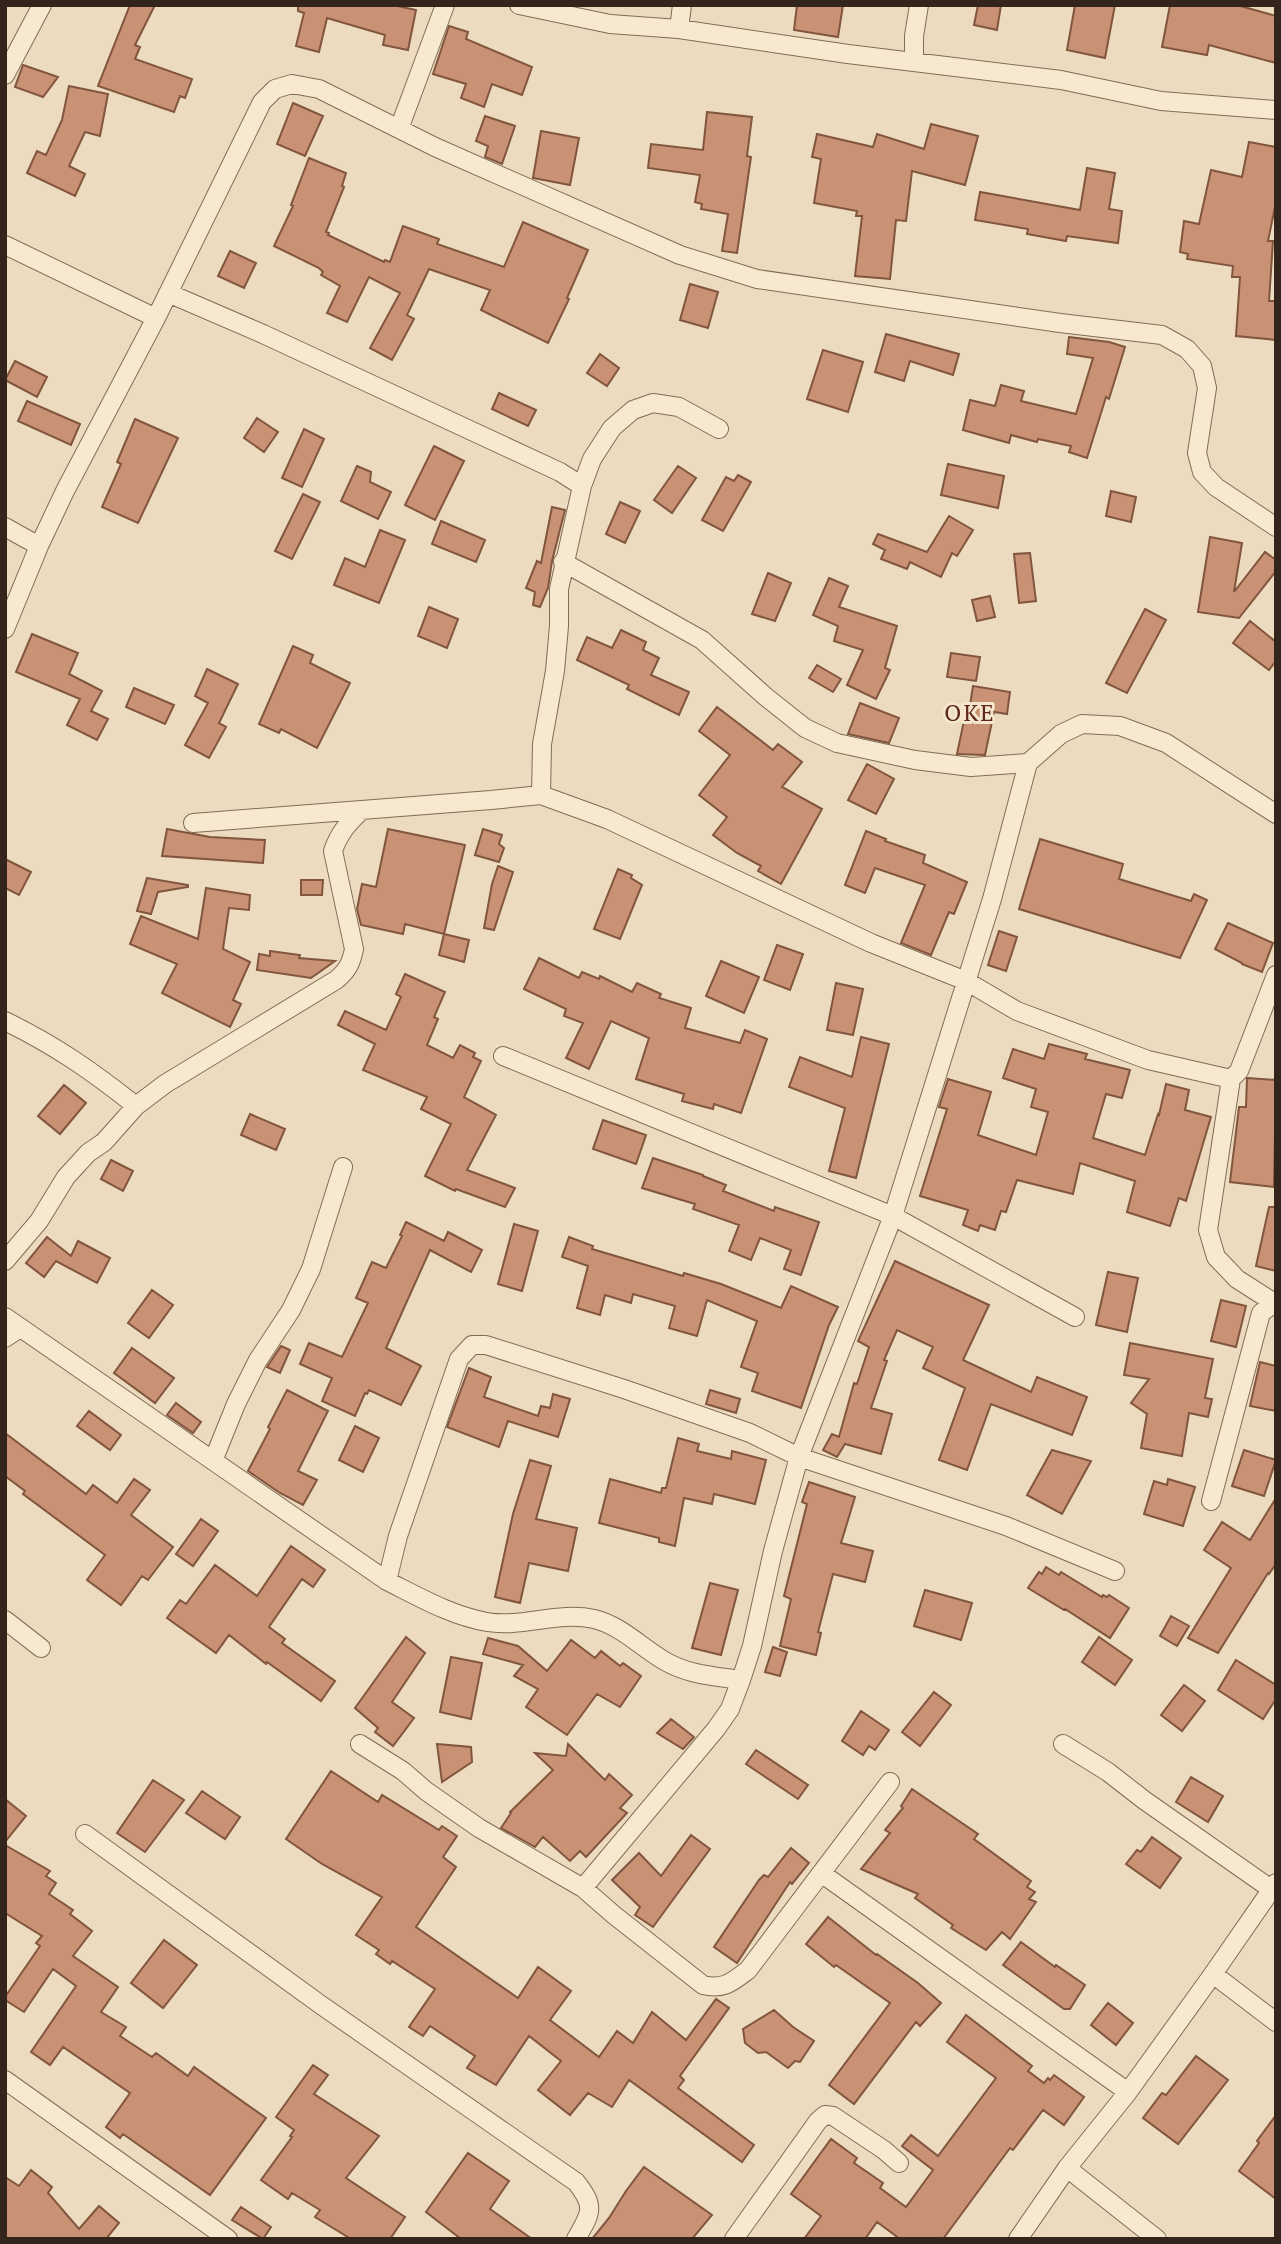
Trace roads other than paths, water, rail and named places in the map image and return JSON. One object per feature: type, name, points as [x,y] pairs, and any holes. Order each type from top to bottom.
[{"type":"street","points":[[5,75],[42,5]]},
{"type":"street","points":[[399,129],[445,5]]},
{"type":"street","points":[[520,5],[610,24],[679,29],[848,54],[1061,80],[1161,101],[1276,110]]},
{"type":"street","points":[[679,29],[682,5]]},
{"type":"street","points":[[914,61],[914,36],[919,5]]},
{"type":"street","points":[[5,629],[38,546],[156,318],[262,102],[275,89],[292,84],[319,89],[399,129],[680,255],[757,279],[1162,335],[1187,349],[1202,366],[1207,388],[1197,453],[1202,472],[1216,487],[1276,527]]},
{"type":"street","points":[[5,245],[156,318]]},
{"type":"street","points":[[168,293],[560,471],[582,486]]},
{"type":"street","points":[[541,795],[542,744],[555,671],[563,562],[582,486],[592,459],[612,428],[633,410],[653,402],[679,407],[719,429]]},
{"type":"street","points":[[5,527],[38,546]]},
{"type":"street","points":[[563,562],[702,640],[805,728],[837,743],[915,760],[971,767],[1028,763]]},
{"type":"street","points":[[583,1888],[730,1709],[752,1646],[799,1457],[893,1216],[992,899],[1028,763],[1061,734],[1082,724],[1120,726],[1166,743],[1276,814]]},
{"type":"street","points":[[193,823],[541,795],[607,819],[871,943],[966,981],[1017,1011],[1148,1060],[1231,1079]]},
{"type":"street","points":[[5,1261],[39,1221],[66,1177],[88,1153],[104,1142],[136,1106],[165,1084],[346,972],[354,949],[333,851],[338,835],[345,825],[362,810]]},
{"type":"street","points":[[1210,1501],[1261,1313],[1275,1302],[1237,1279],[1216,1257],[1208,1230],[1231,1079],[1238,1071],[1276,975]]},
{"type":"street","points":[[5,1021],[40,1038],[86,1066],[136,1106]]},
{"type":"street","points":[[503,1056],[893,1216],[1075,1317]]},
{"type":"street","points":[[214,1461],[236,1404],[258,1360],[291,1310],[311,1269],[343,1167]]},
{"type":"street","points":[[5,1317],[13,1333],[214,1461],[387,1581],[445,1609],[488,1622],[526,1621],[558,1616],[595,1619],[616,1628],[665,1662],[694,1674],[741,1680]]},
{"type":"street","points":[[387,1581],[398,1536],[459,1359],[472,1345],[486,1345],[750,1433],[799,1457],[1006,1526],[1115,1571]]},
{"type":"street","points":[[5,1620],[41,1648]]},
{"type":"street","points":[[360,1744],[397,1766],[426,1791],[480,1828],[583,1888],[704,1985],[716,1988],[733,1982],[747,1970],[890,1782]]},
{"type":"street","points":[[1018,2239],[1068,2168],[1128,2092],[1274,1886],[1063,1744]]},
{"type":"street","points":[[85,1834],[321,2005],[576,2182],[589,2198],[590,2215],[576,2239]]},
{"type":"street","points":[[821,1873],[1128,2092]]},
{"type":"street","points":[[1213,1974],[1276,2022]]},
{"type":"street","points":[[5,2080],[206,2233],[228,2239]]},
{"type":"street","points":[[734,2239],[825,2115],[834,2116],[899,2163]]},
{"type":"street","points":[[1068,2168],[1157,2239]]},
{"type":"district","name":"OKE","points":[[970,712]]}]
